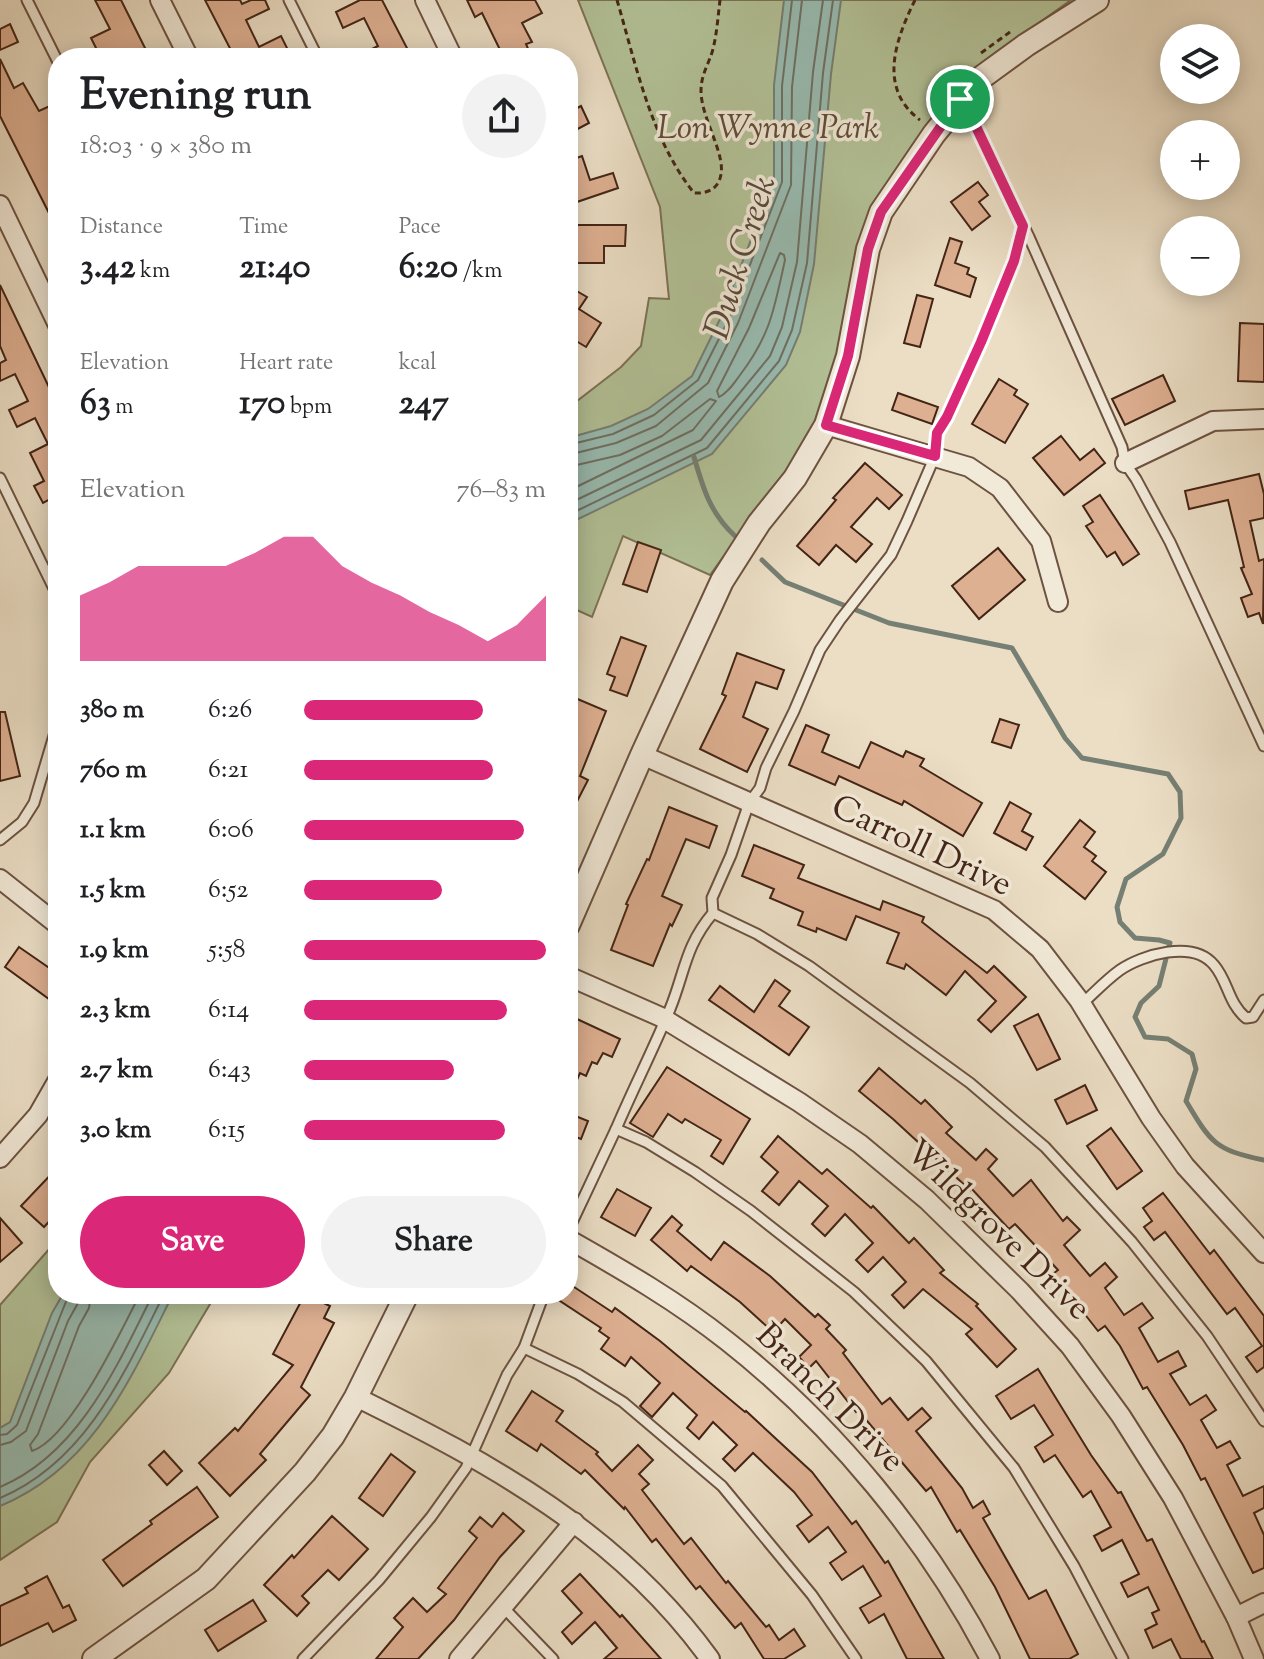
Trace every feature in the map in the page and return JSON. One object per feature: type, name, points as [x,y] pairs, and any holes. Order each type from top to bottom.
[{"type":"street","points":[[160,0],[184,48]]},
{"type":"street","points":[[425,0],[448,48]]},
{"type":"street","points":[[578,902],[722,581],[759,523],[795,478],[826,425],[848,356],[868,249],[881,212],[960,99],[978,80],[1097,0]]},
{"type":"street","points":[[0,205],[48,304]]},
{"type":"street","points":[[1125,463],[1213,421],[1264,419]]},
{"type":"street","points":[[826,425],[969,467],[1000,488],[1041,541],[1058,602]]},
{"type":"street","name":"Carroll Drive","points":[[642,755],[994,910],[1040,949],[1082,1004],[1151,1118],[1185,1166],[1264,1253]]},
{"type":"street","points":[[0,879],[48,917]]},
{"type":"street","name":"Wildgrove Drive","points":[[578,980],[664,1019],[799,1102],[860,1144],[927,1200],[1020,1291],[1070,1346],[1121,1416],[1173,1498],[1236,1617],[1254,1659]]},
{"type":"street","points":[[0,1158],[38,1115],[48,1098]]},
{"type":"street","name":"Branch Drive","points":[[578,1245],[658,1292],[727,1341],[828,1434],[883,1497],[930,1559],[990,1659]]},
{"type":"street","points":[[94,1659],[206,1579],[305,1472],[333,1436],[356,1397],[402,1304]]},
{"type":"street","points":[[356,1397],[471,1455],[574,1522],[618,1558],[667,1608],[710,1659]]},
{"type":"street","points":[[459,1659],[574,1522]]},
{"type":"street","points":[[1236,1617],[1264,1603]]},
{"type":"lane","points":[[27,0],[51,48]]},
{"type":"lane","points":[[289,0],[313,48]]},
{"type":"lane","points":[[960,99],[1023,226],[1122,447],[1125,463],[1170,542],[1264,746]]},
{"type":"lane","points":[[578,1210],[664,1019],[686,955],[700,928],[713,913],[712,898],[749,803],[760,788],[766,768],[820,650],[891,555],[935,456],[937,433],[981,342],[1014,261],[1023,226]]},
{"type":"lane","points":[[0,478],[48,576]]},
{"type":"lane","points":[[0,840],[22,822],[34,803],[48,756]]},
{"type":"lane","points":[[713,913],[757,934],[821,974],[970,1083],[1045,1147],[1132,1242],[1198,1324],[1264,1421]]},
{"type":"lane","points":[[1082,1004],[1116,973],[1140,959],[1178,952],[1209,959],[1217,969],[1231,1001],[1246,1018],[1253,1017],[1264,1000]]},
{"type":"lane","points":[[616,1129],[646,1142],[751,1211],[854,1292],[926,1361],[1026,1486],[1074,1566],[1123,1659]]},
{"type":"lane","points":[[303,1659],[359,1604],[410,1544],[466,1468],[507,1375],[524,1348],[540,1304]]},
{"type":"lane","points":[[524,1348],[578,1374],[623,1402],[722,1486],[812,1595],[856,1659]]},
{"type":"lane","points":[[504,1608],[553,1659]]},
{"type":"path","points":[[617,0],[654,119],[672,162],[694,193],[701,193],[711,191],[718,184],[722,172],[701,94],[703,72],[712,52],[720,0]]},
{"type":"path","points":[[915,0],[899,36],[893,66],[903,101],[921,121]]},
{"type":"green space","name":"Lon Wynne Park","points":[[578,0],[1071,0],[967,74],[873,206],[854,260],[846,322],[821,423],[710,575],[623,536],[592,617],[578,611],[578,400],[621,367],[641,346],[649,298],[669,299],[660,207]]},
{"type":"green space","points":[[48,1250],[48,1304],[210,1304],[169,1373],[90,1462],[57,1522],[0,1560],[0,1305]]},
{"type":"water","points":[[784,0],[841,0],[831,74],[814,264],[800,332],[786,365],[712,454],[578,519],[578,435],[611,426],[648,409],[692,376],[722,315],[774,180],[774,85]]},
{"type":"water","points":[[57,1304],[168,1304],[124,1388],[85,1444],[60,1469],[0,1506],[0,1428],[10,1422]]},
{"type":"building","points":[[95,0],[121,0],[145,48],[96,48],[91,38],[110,29]]},
{"type":"building","points":[[205,0],[240,0],[242,4],[265,0],[269,9],[246,20],[259,47],[281,36],[287,48],[230,48]]},
{"type":"building","points":[[360,0],[382,0],[407,48],[374,48],[378,46],[364,18],[343,28],[336,12]]},
{"type":"building","points":[[467,0],[535,0],[542,13],[522,23],[532,42],[526,44],[528,48],[499,48],[482,13],[475,17]]},
{"type":"building","points":[[10,24],[18,42],[0,50],[0,29]]},
{"type":"building","points":[[0,59],[14,88],[23,83],[39,111],[48,107],[48,211],[0,116]]},
{"type":"building","points":[[581,106],[589,123],[578,129],[578,108]]},
{"type":"building","points":[[582,156],[590,180],[613,173],[618,188],[578,202],[578,157]]},
{"type":"building","points":[[978,182],[988,195],[979,202],[990,216],[972,230],[951,202]]},
{"type":"building","points":[[578,225],[626,225],[625,246],[604,246],[604,263],[578,263]]},
{"type":"building","points":[[950,238],[962,242],[955,263],[969,268],[967,274],[976,278],[970,297],[935,285]]},
{"type":"building","points":[[0,285],[48,385],[48,444],[35,418],[17,427],[9,410],[28,401],[15,374],[0,381],[0,363],[6,360],[0,346]]},
{"type":"building","points":[[578,292],[587,297],[579,309],[601,323],[586,347],[578,342]]},
{"type":"building","points":[[917,295],[933,299],[920,347],[904,343]]},
{"type":"building","points":[[1240,323],[1264,324],[1264,382],[1238,381]]},
{"type":"building","points":[[1163,375],[1175,401],[1125,425],[1112,399]]},
{"type":"building","points":[[999,379],[1017,390],[1014,395],[1028,404],[1005,443],[972,424]]},
{"type":"building","points":[[898,393],[938,407],[932,424],[892,410]]},
{"type":"building","points":[[1061,436],[1080,460],[1094,449],[1105,463],[1064,495],[1033,458]]},
{"type":"building","points":[[48,444],[48,500],[43,503],[34,486],[44,481],[30,453]]},
{"type":"building","points":[[865,463],[902,495],[889,509],[877,498],[851,527],[872,544],[856,562],[836,545],[819,565],[797,546],[836,500],[833,498]]},
{"type":"building","points":[[1259,474],[1264,494],[1264,518],[1250,521],[1259,561],[1264,559],[1263,624],[1259,613],[1248,617],[1241,598],[1252,594],[1241,568],[1244,567],[1228,500],[1189,509],[1185,491]]},
{"type":"building","points":[[1100,495],[1139,554],[1123,565],[1115,552],[1107,557],[1086,526],[1093,522],[1083,506]]},
{"type":"building","points":[[638,542],[661,550],[647,592],[623,584]]},
{"type":"building","points":[[998,548],[1025,580],[979,619],[952,586]]},
{"type":"building","points":[[621,637],[646,646],[627,696],[610,690],[615,677],[607,674]]},
{"type":"building","points":[[737,653],[784,670],[777,689],[756,682],[743,717],[768,729],[747,772],[700,749],[726,696],[722,694]]},
{"type":"building","points":[[578,699],[606,711],[580,776],[588,780],[578,800]]},
{"type":"building","points":[[0,712],[5,712],[20,776],[0,781]]},
{"type":"building","points":[[1000,719],[1019,725],[1011,748],[992,742]]},
{"type":"building","points":[[806,725],[829,735],[822,752],[859,768],[871,742],[903,757],[906,751],[924,759],[920,766],[982,803],[963,836],[904,801],[902,805],[839,776],[835,785],[789,765]]},
{"type":"building","points":[[1010,802],[1031,814],[1022,831],[1033,837],[1026,850],[994,833]]},
{"type":"building","points":[[669,807],[717,826],[709,848],[686,839],[662,896],[682,905],[672,926],[670,924],[653,966],[611,950],[626,904],[649,860]]},
{"type":"building","points":[[1080,820],[1095,832],[1084,847],[1096,856],[1092,861],[1106,872],[1085,899],[1044,866]]},
{"type":"building","points":[[754,845],[804,865],[798,878],[880,910],[883,901],[924,917],[922,922],[987,973],[994,966],[1026,997],[991,1032],[978,1020],[996,1001],[965,971],[946,995],[906,964],[904,969],[887,963],[899,933],[856,916],[846,940],[817,928],[816,932],[798,925],[803,912],[770,898],[774,889],[742,876]]},
{"type":"building","points":[[19,947],[48,967],[48,998],[5,967]]},
{"type":"building","points":[[775,980],[790,991],[779,1006],[809,1027],[789,1055],[709,1000],[720,986],[754,1012]]},
{"type":"building","points":[[1038,1014],[1060,1059],[1037,1070],[1014,1026]]},
{"type":"building","points":[[578,1019],[620,1039],[612,1057],[603,1053],[597,1064],[592,1062],[586,1076],[580,1073],[578,1078]]},
{"type":"building","points":[[667,1067],[750,1119],[723,1164],[711,1156],[721,1140],[685,1119],[682,1123],[668,1114],[653,1137],[630,1123]]},
{"type":"building","points":[[879,1068],[921,1104],[925,1100],[952,1127],[946,1133],[976,1160],[986,1149],[997,1159],[988,1169],[1013,1196],[1031,1180],[1063,1221],[1067,1217],[1080,1230],[1064,1245],[1090,1276],[1105,1263],[1117,1277],[1105,1288],[1124,1315],[1142,1303],[1153,1318],[1139,1328],[1158,1362],[1178,1351],[1186,1366],[1170,1374],[1190,1405],[1206,1395],[1216,1410],[1201,1420],[1217,1448],[1230,1441],[1240,1458],[1227,1465],[1243,1496],[1264,1486],[1264,1508],[1254,1513],[1264,1535],[1264,1568],[1253,1573],[1205,1478],[1201,1480],[1147,1387],[1143,1389],[1120,1346],[1105,1326],[1098,1331],[1053,1274],[1058,1270],[1015,1224],[1009,1229],[971,1188],[859,1091]]},
{"type":"building","points":[[1085,1085],[1097,1110],[1067,1124],[1055,1100]]},
{"type":"building","points":[[578,1117],[588,1121],[581,1139],[578,1138]]},
{"type":"building","points":[[1111,1128],[1142,1171],[1117,1189],[1087,1146]]},
{"type":"building","points":[[778,1136],[822,1174],[827,1169],[871,1208],[873,1206],[909,1243],[914,1238],[944,1270],[940,1273],[978,1304],[976,1306],[1016,1349],[997,1367],[966,1334],[972,1329],[923,1289],[904,1308],[892,1295],[906,1282],[883,1257],[868,1272],[856,1260],[873,1243],[845,1214],[825,1236],[812,1224],[828,1206],[799,1181],[779,1205],[762,1191],[778,1172],[761,1157]]},
{"type":"building","points":[[48,1178],[48,1223],[44,1227],[21,1206]]},
{"type":"building","points":[[617,1189],[651,1208],[635,1236],[601,1217]]},
{"type":"building","points":[[1163,1193],[1210,1254],[1214,1250],[1264,1316],[1264,1367],[1257,1372],[1246,1357],[1262,1346],[1235,1308],[1227,1314],[1165,1232],[1154,1240],[1144,1227],[1152,1221],[1143,1208]]},
{"type":"building","points":[[672,1216],[682,1225],[677,1231],[711,1260],[724,1242],[770,1276],[815,1317],[818,1314],[830,1325],[826,1329],[846,1350],[843,1353],[882,1404],[890,1398],[908,1420],[922,1408],[931,1418],[916,1431],[962,1488],[973,1508],[983,1501],[990,1514],[983,1518],[1029,1599],[1046,1590],[1078,1654],[1069,1659],[1030,1659],[995,1587],[931,1487],[926,1491],[858,1410],[856,1412],[816,1361],[809,1368],[799,1357],[811,1345],[785,1319],[773,1332],[740,1302],[691,1266],[687,1271],[651,1240]]},
{"type":"building","points":[[0,1218],[22,1243],[0,1262]]},
{"type":"building","points":[[578,1290],[612,1312],[615,1308],[660,1341],[746,1411],[812,1472],[852,1524],[856,1521],[885,1563],[888,1561],[944,1659],[907,1659],[884,1614],[869,1623],[860,1608],[881,1596],[863,1566],[842,1580],[830,1563],[846,1552],[828,1527],[809,1542],[797,1526],[812,1515],[794,1492],[753,1453],[735,1471],[723,1459],[737,1445],[713,1422],[699,1439],[687,1428],[697,1415],[673,1393],[652,1417],[640,1406],[660,1383],[631,1357],[625,1366],[601,1349],[609,1338],[599,1331],[601,1328],[565,1304],[578,1304]]},
{"type":"building","points":[[300,1304],[330,1306],[324,1318],[334,1323],[301,1387],[310,1395],[260,1454],[266,1460],[230,1496],[199,1463],[235,1428],[238,1431],[293,1365],[273,1354]]},
{"type":"building","points":[[1038,1369],[1091,1455],[1118,1493],[1121,1492],[1147,1541],[1152,1539],[1213,1659],[1181,1659],[1171,1639],[1153,1648],[1145,1630],[1157,1624],[1152,1613],[1159,1610],[1148,1587],[1128,1597],[1121,1583],[1139,1574],[1122,1540],[1102,1551],[1094,1536],[1111,1527],[1091,1491],[1083,1497],[1055,1455],[1044,1462],[1035,1447],[1053,1435],[1034,1405],[1011,1419],[996,1396]]},
{"type":"building","points":[[532,1391],[563,1411],[556,1421],[598,1452],[596,1454],[612,1471],[638,1445],[653,1460],[639,1474],[649,1484],[642,1490],[684,1544],[691,1538],[726,1583],[728,1581],[766,1627],[769,1625],[779,1640],[794,1629],[805,1646],[784,1659],[764,1659],[741,1623],[735,1628],[700,1586],[696,1589],[656,1539],[652,1542],[625,1507],[585,1470],[581,1474],[541,1444],[537,1451],[506,1431]]},
{"type":"building","points":[[164,1451],[182,1471],[167,1485],[149,1465]]},
{"type":"building","points":[[391,1454],[415,1472],[383,1516],[359,1498]]},
{"type":"building","points":[[197,1487],[218,1517],[123,1586],[103,1560]]},
{"type":"building","points":[[503,1513],[524,1531],[500,1557],[454,1620],[418,1659],[376,1659],[403,1627],[394,1618],[413,1598],[427,1612],[446,1594],[438,1588],[477,1538],[469,1531],[480,1517],[492,1527]]},
{"type":"building","points":[[332,1516],[368,1549],[339,1580],[328,1570],[302,1596],[309,1603],[297,1616],[264,1585],[292,1555],[294,1558]]},
{"type":"building","points":[[580,1574],[661,1659],[604,1659],[617,1648],[595,1622],[572,1644],[562,1632],[582,1613],[562,1591]]},
{"type":"building","points":[[47,1576],[63,1608],[69,1605],[76,1620],[53,1632],[48,1623],[0,1646],[0,1606],[28,1593],[25,1588]]},
{"type":"building","points":[[253,1600],[266,1621],[218,1651],[205,1630]]},
{"type":"waterway","points":[[694,457],[713,509],[735,536]]},
{"type":"waterway","points":[[762,560],[785,582],[889,623],[1012,648],[1065,738],[1082,758],[1168,774],[1180,792],[1181,818],[1163,854],[1126,879],[1117,907],[1120,922],[1135,938],[1170,943],[1159,986],[1141,1003],[1135,1017],[1145,1037],[1168,1039],[1192,1054],[1196,1069],[1186,1101],[1209,1135],[1224,1148],[1264,1160]]},
{"type":"route","points":[[960,99],[1023,226],[1014,261],[981,342],[937,433],[935,456],[826,425],[839,391],[868,249],[881,212],[960,99]]},
{"type":"water label","name":"Duck Creek","points":[[742,258]]}]
